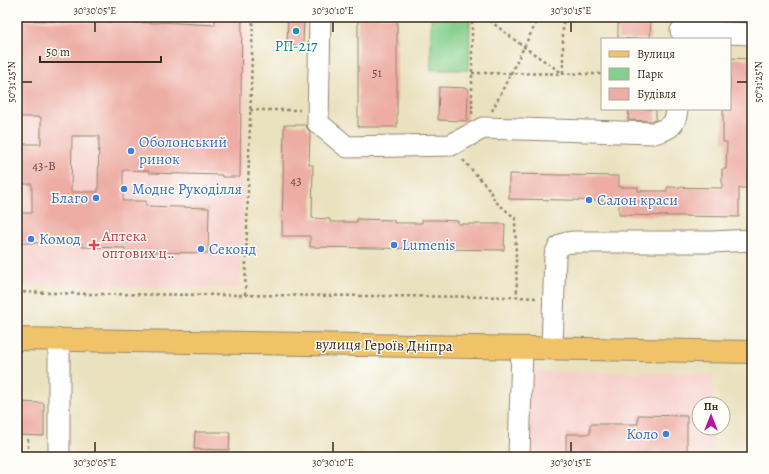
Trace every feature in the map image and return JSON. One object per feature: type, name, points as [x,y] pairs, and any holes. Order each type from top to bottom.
[{"type":"main road","name":"вулиця Героїв Дніпра","points":[[17,339],[752,352]]},
{"type":"lane","points":[[320,17],[318,123],[347,147],[451,145],[477,131],[654,133],[671,126],[676,118],[677,110]]},
{"type":"lane","points":[[681,29],[752,34]]},
{"type":"lane","points":[[552,348],[555,256],[557,249],[565,243],[712,242],[752,240]]},
{"type":"lane","points":[[59,340],[59,457]]},
{"type":"lane","points":[[519,457],[522,348]]},
{"type":"path","points":[[245,295],[253,17]]},
{"type":"path","points":[[472,17],[472,73],[477,131]]},
{"type":"path","points":[[485,17],[524,47],[563,74]]},
{"type":"path","points":[[477,131],[511,73],[539,17]]},
{"type":"path","points":[[563,17],[563,74]]},
{"type":"path","points":[[472,73],[601,74]]},
{"type":"path","points":[[250,110],[319,110]]},
{"type":"path","points":[[451,145],[489,190],[495,201],[515,218],[516,297]]},
{"type":"path","points":[[17,292],[88,294],[516,297],[554,299]]},
{"type":"path","points":[[28,439],[28,457]]},
{"type":"shaded area","name":"Оболонський ринок","points":[[17,17],[249,17],[240,288],[17,285]]},
{"type":"shaded area","points":[[529,371],[713,374],[713,396],[691,396],[691,436],[712,436],[712,457],[528,457]]},
{"type":"green space","points":[[431,17],[470,17],[469,70],[431,70]]},
{"type":"building","name":"Оболонський ринок","points":[[215,17],[242,17],[240,177],[222,177],[222,175],[149,173],[149,171],[123,170],[123,201],[146,201],[146,206],[209,208],[208,253],[147,252],[146,256],[125,256],[125,248],[82,247],[82,243],[17,243],[17,213],[32,213],[32,184],[17,184],[17,144],[41,144],[41,117],[17,117],[17,20],[103,23],[159,22],[215,25]],"holes":[[[72,136],[99,136],[98,192],[71,192]]]},
{"type":"building","name":"РП-217","points":[[288,17],[304,17],[303,46],[287,46]]},
{"type":"building","points":[[358,17],[397,17],[397,127],[358,127]]},
{"type":"building","points":[[618,17],[651,17],[650,38],[618,38]]},
{"type":"building","points":[[731,58],[752,59],[752,188],[739,188],[739,217],[619,215],[619,201],[509,199],[509,174],[619,176],[619,187],[638,187],[638,191],[667,191],[667,187],[722,188],[722,169],[726,169],[727,142],[723,142],[723,110],[731,110]]},
{"type":"building","points":[[439,87],[468,88],[467,121],[438,120]]},
{"type":"building","points":[[629,110],[656,110],[656,120],[628,120]]},
{"type":"building","points":[[284,125],[306,125],[310,132],[309,165],[313,165],[312,218],[330,219],[330,222],[357,222],[357,219],[394,220],[394,223],[422,223],[422,220],[438,220],[458,221],[458,224],[505,224],[504,250],[310,247],[310,236],[282,236]]},
{"type":"building","points":[[17,402],[44,403],[44,436],[17,435]]},
{"type":"building","points":[[638,415],[687,416],[687,457],[566,456],[566,434],[590,434],[590,424],[638,424]]},
{"type":"building","points":[[195,432],[230,432],[229,450],[194,449]]},
{"type":"place","name":"РП-217","points":[[296,31]]},
{"type":"place","name":"Оболонський ринок","points":[[131,151]]},
{"type":"place","name":"Модне Рукоділля","points":[[124,189]]},
{"type":"place","name":"Благо","points":[[96,198]]},
{"type":"place","name":"Салон краси","points":[[589,200]]},
{"type":"place","name":"Комод","points":[[31,239]]},
{"type":"place","name":"Аптека оптових ц‥","points":[[94,245]]},
{"type":"place","name":"Lumenis","points":[[394,245]]},
{"type":"place","name":"Секонд","points":[[201,249]]},
{"type":"place","name":"Коло","points":[[666,434]]}]
